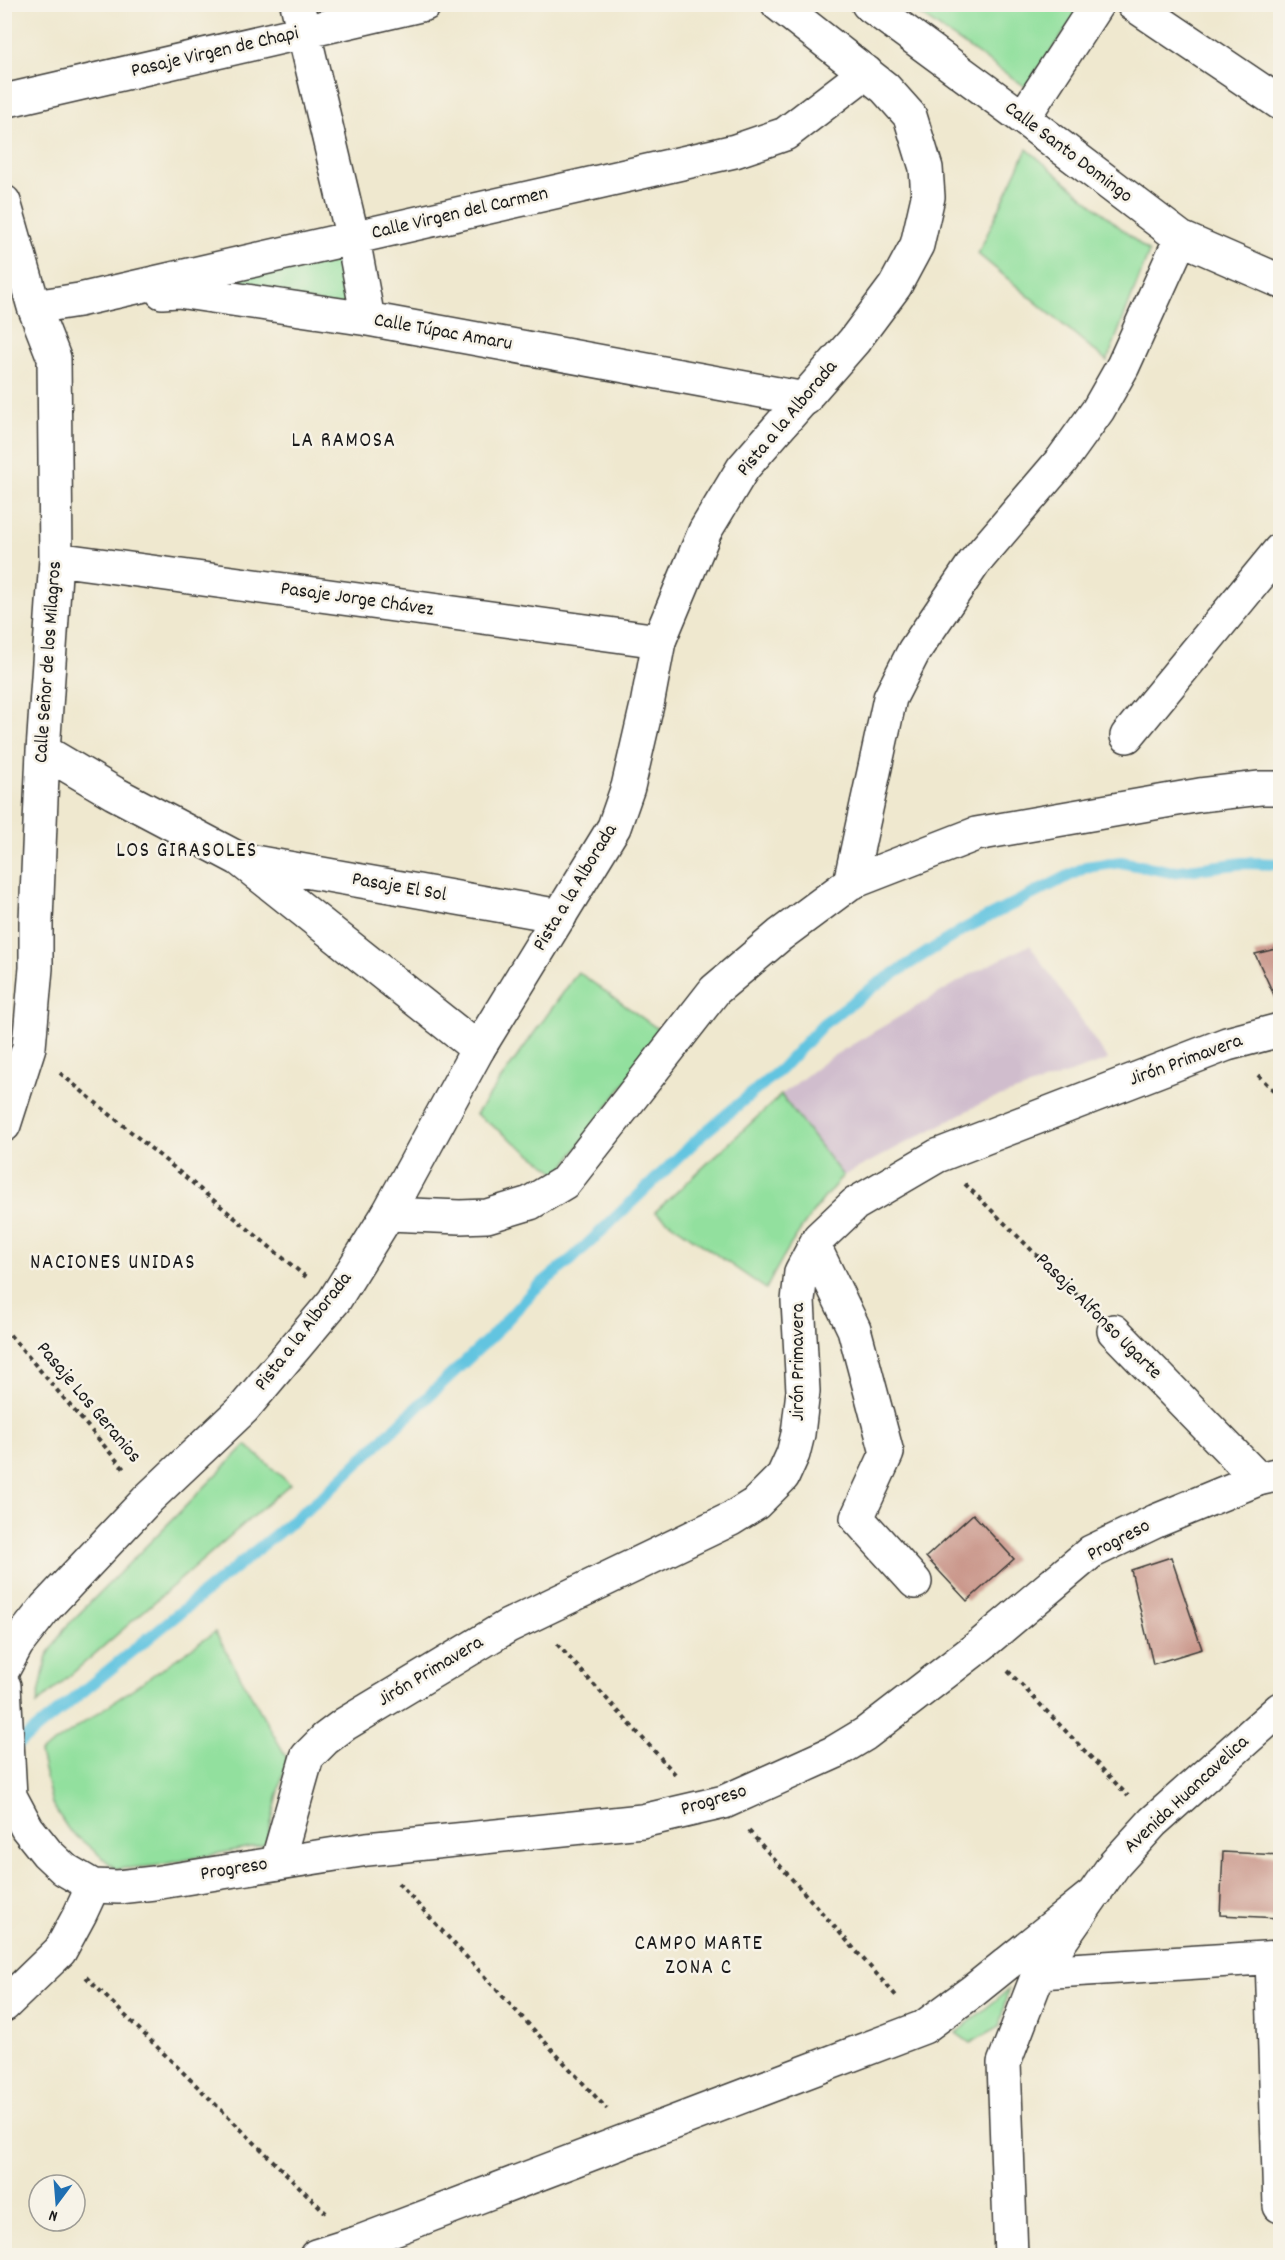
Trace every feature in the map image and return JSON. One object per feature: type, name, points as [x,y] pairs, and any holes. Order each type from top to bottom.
[{"type":"street","name":"Pasaje Virgen de Chapi","points":[[4,101],[300,19],[425,4]]},
{"type":"street","name":"Pista a la Alborada","points":[[4,1668],[17,1644],[46,1607],[149,1498],[244,1408],[334,1301],[388,1214],[478,1049],[614,827],[628,787],[647,705],[658,641],[705,531],[743,468],[854,341],[895,286],[917,245],[928,197],[926,168],[910,116],[885,88],[778,4]]},
{"type":"street","name":"Calle Santo Domingo","points":[[867,4],[1023,118],[1181,238],[1281,282]]},
{"type":"street","points":[[1023,118],[1097,4]]},
{"type":"street","points":[[1133,4],[1281,103]]},
{"type":"street","points":[[300,19],[353,239],[368,319]]},
{"type":"street","name":"Calle Virgen del Carmen","points":[[33,307],[79,300],[735,151],[785,134],[866,72]]},
{"type":"street","name":"Calle Señor de los Milagros","points":[[4,202],[33,307],[54,358],[56,559],[43,751],[36,968],[29,1047],[4,1125]]},
{"type":"street","points":[[850,883],[890,698],[914,651],[974,563],[1062,460],[1098,410],[1123,366],[1181,238]]},
{"type":"street","name":"Calle Túpac Amaru","points":[[79,300],[178,291],[368,319],[805,399]]},
{"type":"street","points":[[1127,736],[1281,550]]},
{"type":"street","name":"Pasaje Jorge Chávez","points":[[56,559],[658,641]]},
{"type":"street","name":"Pasaje El Sol","points":[[43,751],[114,793],[238,859],[478,1049]]},
{"type":"street","points":[[388,1214],[487,1216],[530,1203],[565,1182],[715,990],[780,935],[850,883],[976,834],[1200,795],[1260,788],[1281,788]]},
{"type":"street","name":"Pasaje El Sol","points":[[238,859],[560,916]]},
{"type":"street","name":"Jirón Primavera","points":[[277,1863],[307,1757],[325,1739],[345,1724],[508,1626],[731,1519],[755,1504],[783,1476],[798,1434],[803,1391],[798,1301],[801,1272],[819,1238],[855,1204],[937,1156],[1227,1044],[1281,1030]]},
{"type":"street","points":[[815,1248],[854,1329],[886,1453],[857,1518],[915,1582]]},
{"type":"street","name":"Pasaje Alfonso Ugarte","points":[[1114,1332],[1269,1477]]},
{"type":"street","name":"Progreso","points":[[4,1686],[8,1725],[10,1796],[27,1828],[47,1853],[64,1869],[93,1886],[118,1887],[154,1883],[367,1849],[642,1821],[714,1804],[835,1752],[865,1734],[982,1644],[1091,1552],[1156,1521],[1269,1477]]},
{"type":"street","name":"Avenida Huancavelica","points":[[1011,2256],[1004,2062],[1039,1972],[1114,1865],[1153,1822],[1281,1709]]},
{"type":"street","points":[[4,2005],[60,1951],[93,1886]]},
{"type":"street","points":[[316,2256],[350,2249],[924,2027],[973,1991],[1096,1892]]},
{"type":"street","points":[[1039,1972],[1276,1958],[1281,2206]]},
{"type":"path","points":[[29,1047],[334,1301]]},
{"type":"path","name":"Pasaje Alfonso Ugarte","points":[[937,1156],[1114,1332]]},
{"type":"path","name":"Pasaje Los Geranios","points":[[4,1328],[149,1498]]},
{"type":"path","points":[[531,1614],[924,2027]]},
{"type":"path","points":[[982,1644],[1153,1822]]},
{"type":"path","points":[[367,1849],[634,2139]]},
{"type":"path","points":[[60,1951],[350,2249]]},
{"type":"shaded area","points":[[1030,945],[1108,1060],[982,1103],[843,1176],[781,1095],[828,1059],[973,973]]},
{"type":"green space","points":[[1071,4],[1080,10],[1026,87],[906,5]]},
{"type":"green space","points":[[1027,149],[1149,252],[1107,361],[978,254]]},
{"type":"green space","points":[[338,254],[348,308],[212,283]]},
{"type":"green space","points":[[578,972],[662,1032],[559,1174],[476,1114]]},
{"type":"green space","points":[[781,1095],[843,1176],[800,1230],[766,1289],[655,1212]]},
{"type":"green space","points":[[246,1445],[290,1484],[37,1704],[47,1656],[64,1629]]},
{"type":"green space","points":[[215,1632],[287,1758],[266,1844],[154,1866],[116,1869],[68,1829],[52,1804],[40,1753]]},
{"type":"green space","points":[[1008,1990],[999,2027],[970,2043],[956,2033]]},
{"type":"building","points":[[1280,948],[1280,1008],[1255,954]]},
{"type":"building","points":[[973,1514],[1014,1559],[967,1601],[926,1557]]},
{"type":"building","points":[[1171,1557],[1202,1649],[1153,1664],[1131,1570]]},
{"type":"building","points":[[1223,1852],[1280,1855],[1280,1918],[1220,1915]]},
{"type":"waterway","points":[[12,1749],[323,1496],[493,1335],[535,1289],[572,1259],[703,1134],[781,1069],[823,1024],[876,985],[964,929],[1086,867],[1121,862],[1172,872],[1243,863],[1280,864]]},
{"type":"district","name":"LA RAMOSA","points":[[344,442]]},
{"type":"district","name":"LOS GIRASOLES","points":[[187,852]]},
{"type":"district","name":"NACIONES UNIDAS","points":[[113,1264]]},
{"type":"district","name":"CAMPO MARTE ZONA C","points":[[699,1957]]}]
